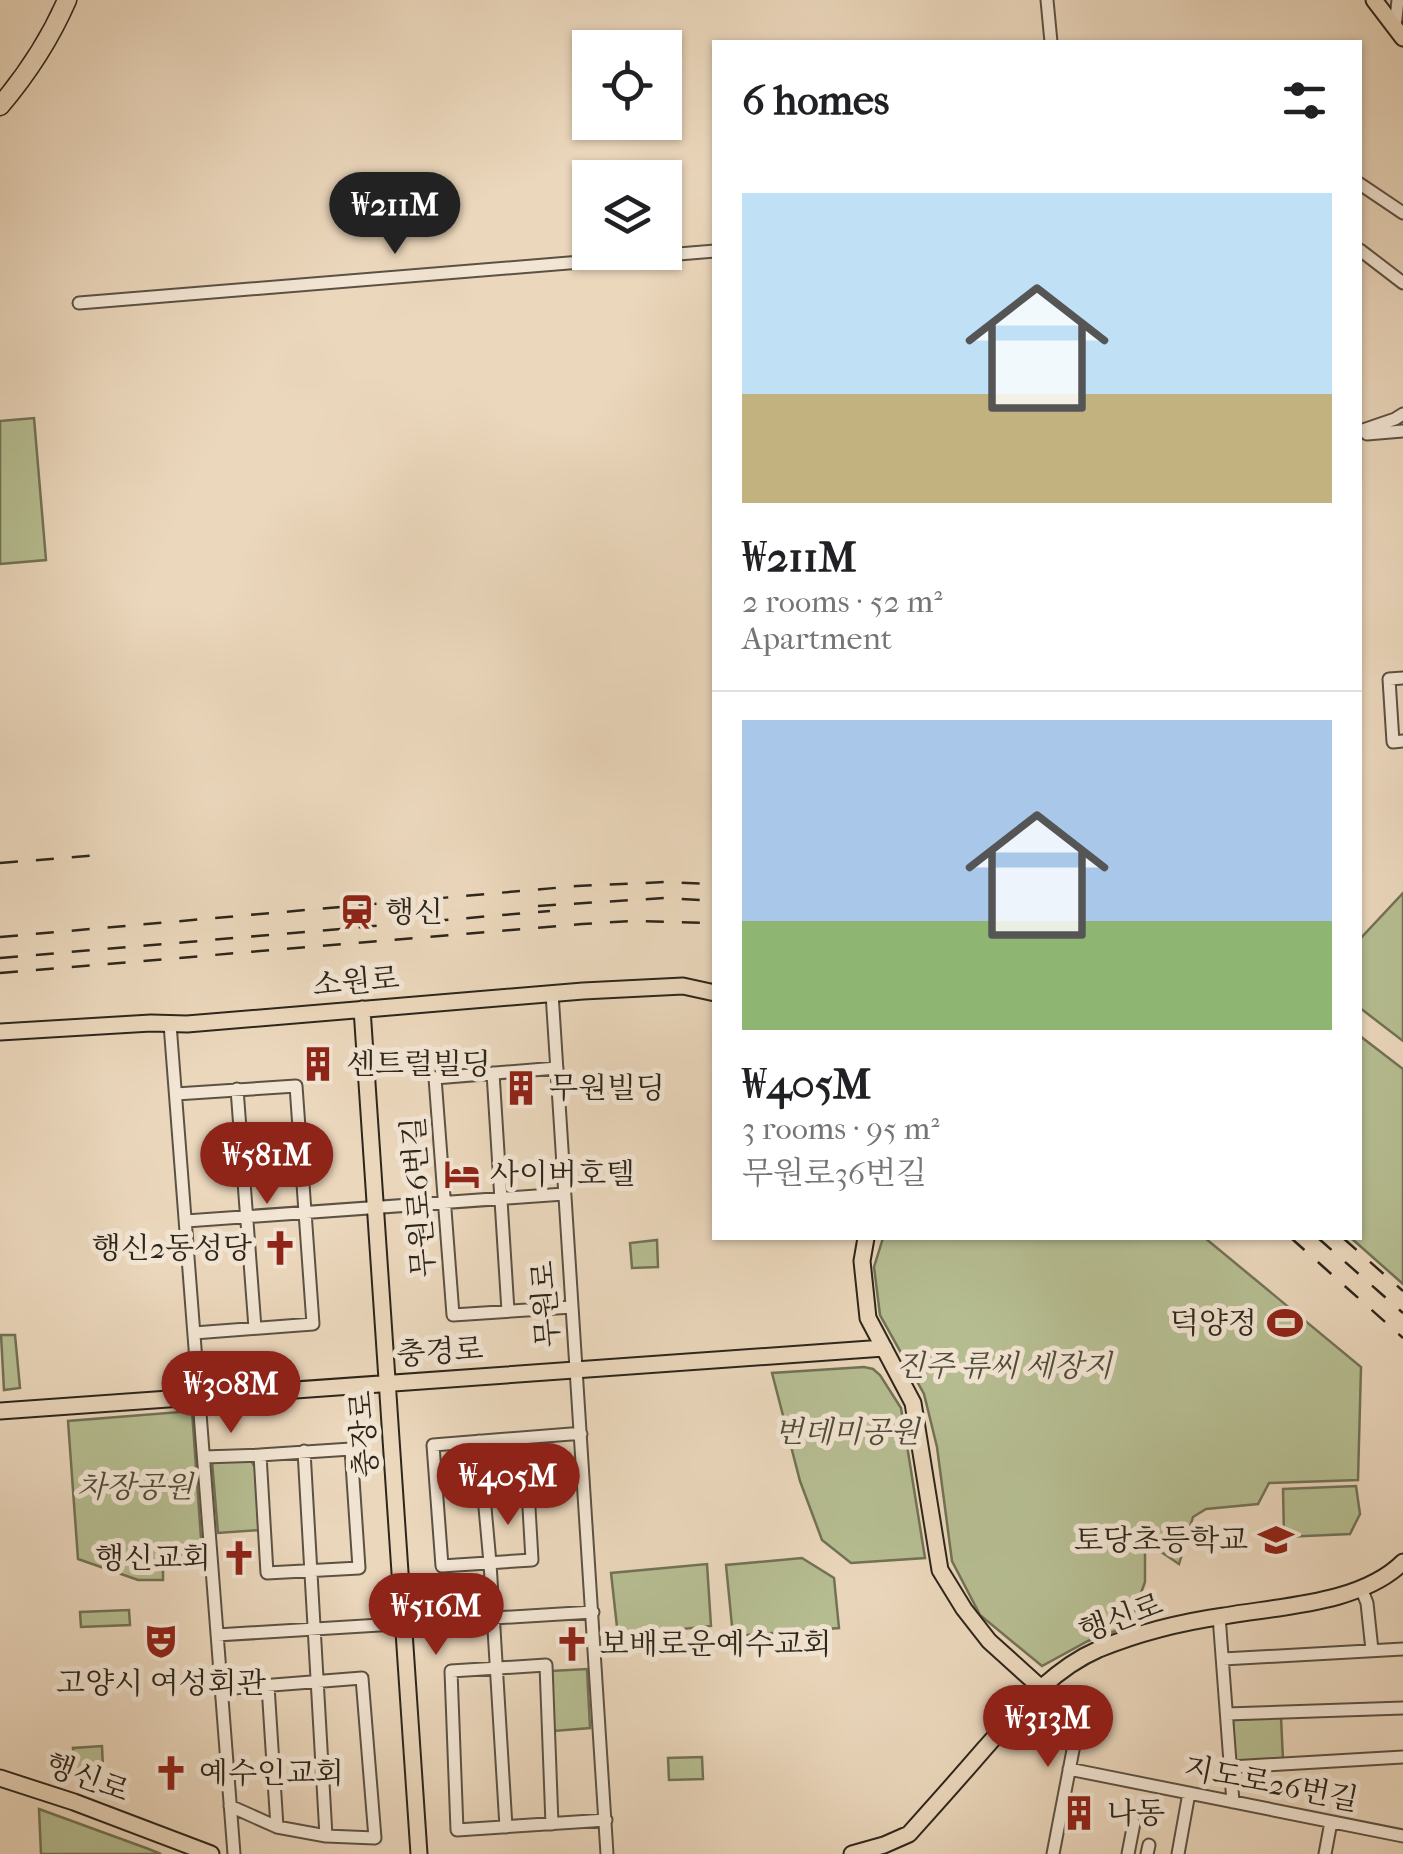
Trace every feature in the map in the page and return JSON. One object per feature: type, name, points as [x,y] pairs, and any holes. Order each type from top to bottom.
[{"type":"highway","points":[[0,94],[41,36],[58,0]]},
{"type":"highway","points":[[0,106],[24,78],[68,0]]},
{"type":"main road","points":[[1374,0],[1400,28]]},
{"type":"main road","name":"소원로","points":[[0,1032],[170,1024],[552,993],[684,986],[712,992]]},
{"type":"main road","name":"충장로","points":[[362,1009],[419,1854]]},
{"type":"main road","points":[[866,1240],[862,1261],[868,1318],[913,1404],[940,1570],[964,1610],[989,1640],[1040,1687]]},
{"type":"main road","name":"충경로","points":[[0,1411],[884,1348]]},
{"type":"main road","name":"행신로","points":[[858,1854],[910,1834],[1040,1687],[1096,1650],[1219,1616],[1307,1603],[1362,1588],[1392,1573],[1403,1562]]},
{"type":"main road","name":"행신로","points":[[0,1778],[211,1854]]},
{"type":"street","points":[[1047,0],[1051,40]]},
{"type":"street","points":[[1398,0],[1400,28]]},
{"type":"street","points":[[1362,185],[1403,213]]},
{"type":"street","points":[[79,303],[712,251]]},
{"type":"street","points":[[1362,252],[1403,283]]},
{"type":"street","points":[[1362,431],[1403,414]]},
{"type":"street","points":[[1362,432],[1403,430]]},
{"type":"street","points":[[1403,678],[1389,679],[1393,742],[1403,741]]},
{"type":"street","name":"무원로","points":[[552,993],[607,1854]]},
{"type":"street","points":[[170,1024],[234,1854]]},
{"type":"street","name":"무원로6번길","points":[[557,1068],[435,1078],[453,1315],[572,1307]]},
{"type":"street","points":[[493,1073],[508,1312]]},
{"type":"street","points":[[176,1094],[296,1086],[313,1324],[194,1333]]},
{"type":"street","points":[[237,1090],[255,1328]]},
{"type":"street","points":[[186,1221],[564,1194]]},
{"type":"street","points":[[525,1438],[532,1560],[442,1566],[433,1445],[480,1442],[525,1438],[581,1434]]},
{"type":"street","points":[[480,1442],[506,1827]]},
{"type":"street","points":[[204,1458],[351,1449],[359,1568],[267,1573],[260,1455]]},
{"type":"street","points":[[304,1451],[326,1836]]},
{"type":"street","points":[[1362,1588],[1372,1650]]},
{"type":"street","points":[[217,1635],[592,1612]]},
{"type":"street","points":[[1219,1616],[1233,1802]]},
{"type":"street","points":[[1223,1659],[1403,1649]]},
{"type":"street","points":[[552,1824],[546,1666],[451,1672],[457,1830],[552,1824],[606,1820]]},
{"type":"street","points":[[221,1690],[362,1678],[375,1838],[326,1836],[278,1828],[230,1806]]},
{"type":"street","points":[[268,1686],[278,1828]]},
{"type":"street","points":[[1040,1687],[1078,1724],[1053,1854]]},
{"type":"street","points":[[1227,1714],[1403,1708]]},
{"type":"street","points":[[1231,1768],[1403,1757]]},
{"type":"street","name":"지도로26번길","points":[[1069,1769],[1403,1836]]},
{"type":"street","points":[[1178,1854],[1189,1793]]},
{"type":"street","points":[[1325,1854],[1331,1822]]},
{"type":"street","points":[[1128,1854],[1134,1823]]},
{"type":"green space","points":[[34,418],[46,560],[0,564],[0,421]]},
{"type":"green space","points":[[1403,893],[1403,1041],[1362,1010],[1362,937]]},
{"type":"green space","points":[[1362,1038],[1403,1069],[1403,1284],[1353,1240],[1362,1240]]},
{"type":"green space","points":[[657,1240],[658,1267],[632,1268],[630,1243]]},
{"type":"green space","name":"진주 류씨 세장지","points":[[882,1240],[1207,1240],[1361,1367],[1358,1480],[1269,1483],[1258,1504],[1206,1509],[1193,1517],[1179,1564],[1145,1541],[1145,1582],[1129,1626],[1088,1641],[1042,1666],[980,1615],[952,1561],[937,1447],[924,1394],[880,1315],[874,1267]]},
{"type":"green space","points":[[1,1335],[15,1335],[20,1388],[4,1390]]},
{"type":"green space","name":"번데미공원","points":[[864,1367],[880,1375],[901,1408],[925,1558],[851,1563],[822,1540],[800,1481],[772,1373]]},
{"type":"green space","name":"차장공원","points":[[192,1411],[202,1552],[163,1557],[163,1580],[138,1580],[78,1559],[68,1421]]},
{"type":"green space","points":[[250,1459],[258,1472],[261,1530],[218,1533],[212,1461]]},
{"type":"green space","points":[[1356,1486],[1360,1514],[1350,1534],[1284,1537],[1283,1489]]},
{"type":"green space","points":[[802,1558],[834,1578],[839,1628],[733,1636],[726,1565]]},
{"type":"green space","points":[[707,1564],[711,1626],[618,1636],[611,1573]]},
{"type":"green space","points":[[129,1610],[130,1625],[81,1627],[80,1612]]},
{"type":"green space","points":[[587,1669],[590,1728],[554,1731],[551,1671]]},
{"type":"green space","points":[[1281,1717],[1283,1760],[1234,1762],[1233,1720]]},
{"type":"green space","points":[[102,1746],[103,1768],[74,1770],[73,1748]]},
{"type":"green space","points":[[702,1757],[703,1779],[669,1780],[668,1758]]},
{"type":"green space","points":[[39,1809],[146,1848],[161,1854],[41,1854]]},
{"type":"railway","points":[[0,863],[100,855]]},
{"type":"railway","points":[[0,937],[577,886],[712,884]]},
{"type":"railway","points":[[538,906],[665,898],[712,901]]},
{"type":"railway","points":[[0,958],[550,911]]},
{"type":"railway","points":[[0,973],[582,924],[712,923]]},
{"type":"railway","points":[[1293,1240],[1403,1338]]},
{"type":"railway","points":[[1320,1240],[1403,1313]]},
{"type":"railway","points":[[1345,1240],[1403,1291]]},
{"type":"place","name":"행신","points":[[357,912]]},
{"type":"place","name":"센트럴빌딩","points":[[318,1064]]},
{"type":"place","name":"무원빌딩","points":[[521,1088]]},
{"type":"place","name":"사이버호텔","points":[[462,1174]]},
{"type":"place","name":"행신2동성당","points":[[280,1248]]},
{"type":"place","name":"덕양정","points":[[1285,1323]]},
{"type":"place","name":"토당초등학교","points":[[1276,1540]]},
{"type":"place","name":"행신교회","points":[[239,1558]]},
{"type":"place","name":"고양시 여성회관","points":[[161,1641]]},
{"type":"place","name":"보배로운예수교회","points":[[572,1644]]},
{"type":"place","name":"예수인교회","points":[[171,1773]]},
{"type":"place","name":"나동","points":[[1079,1813]]}]
